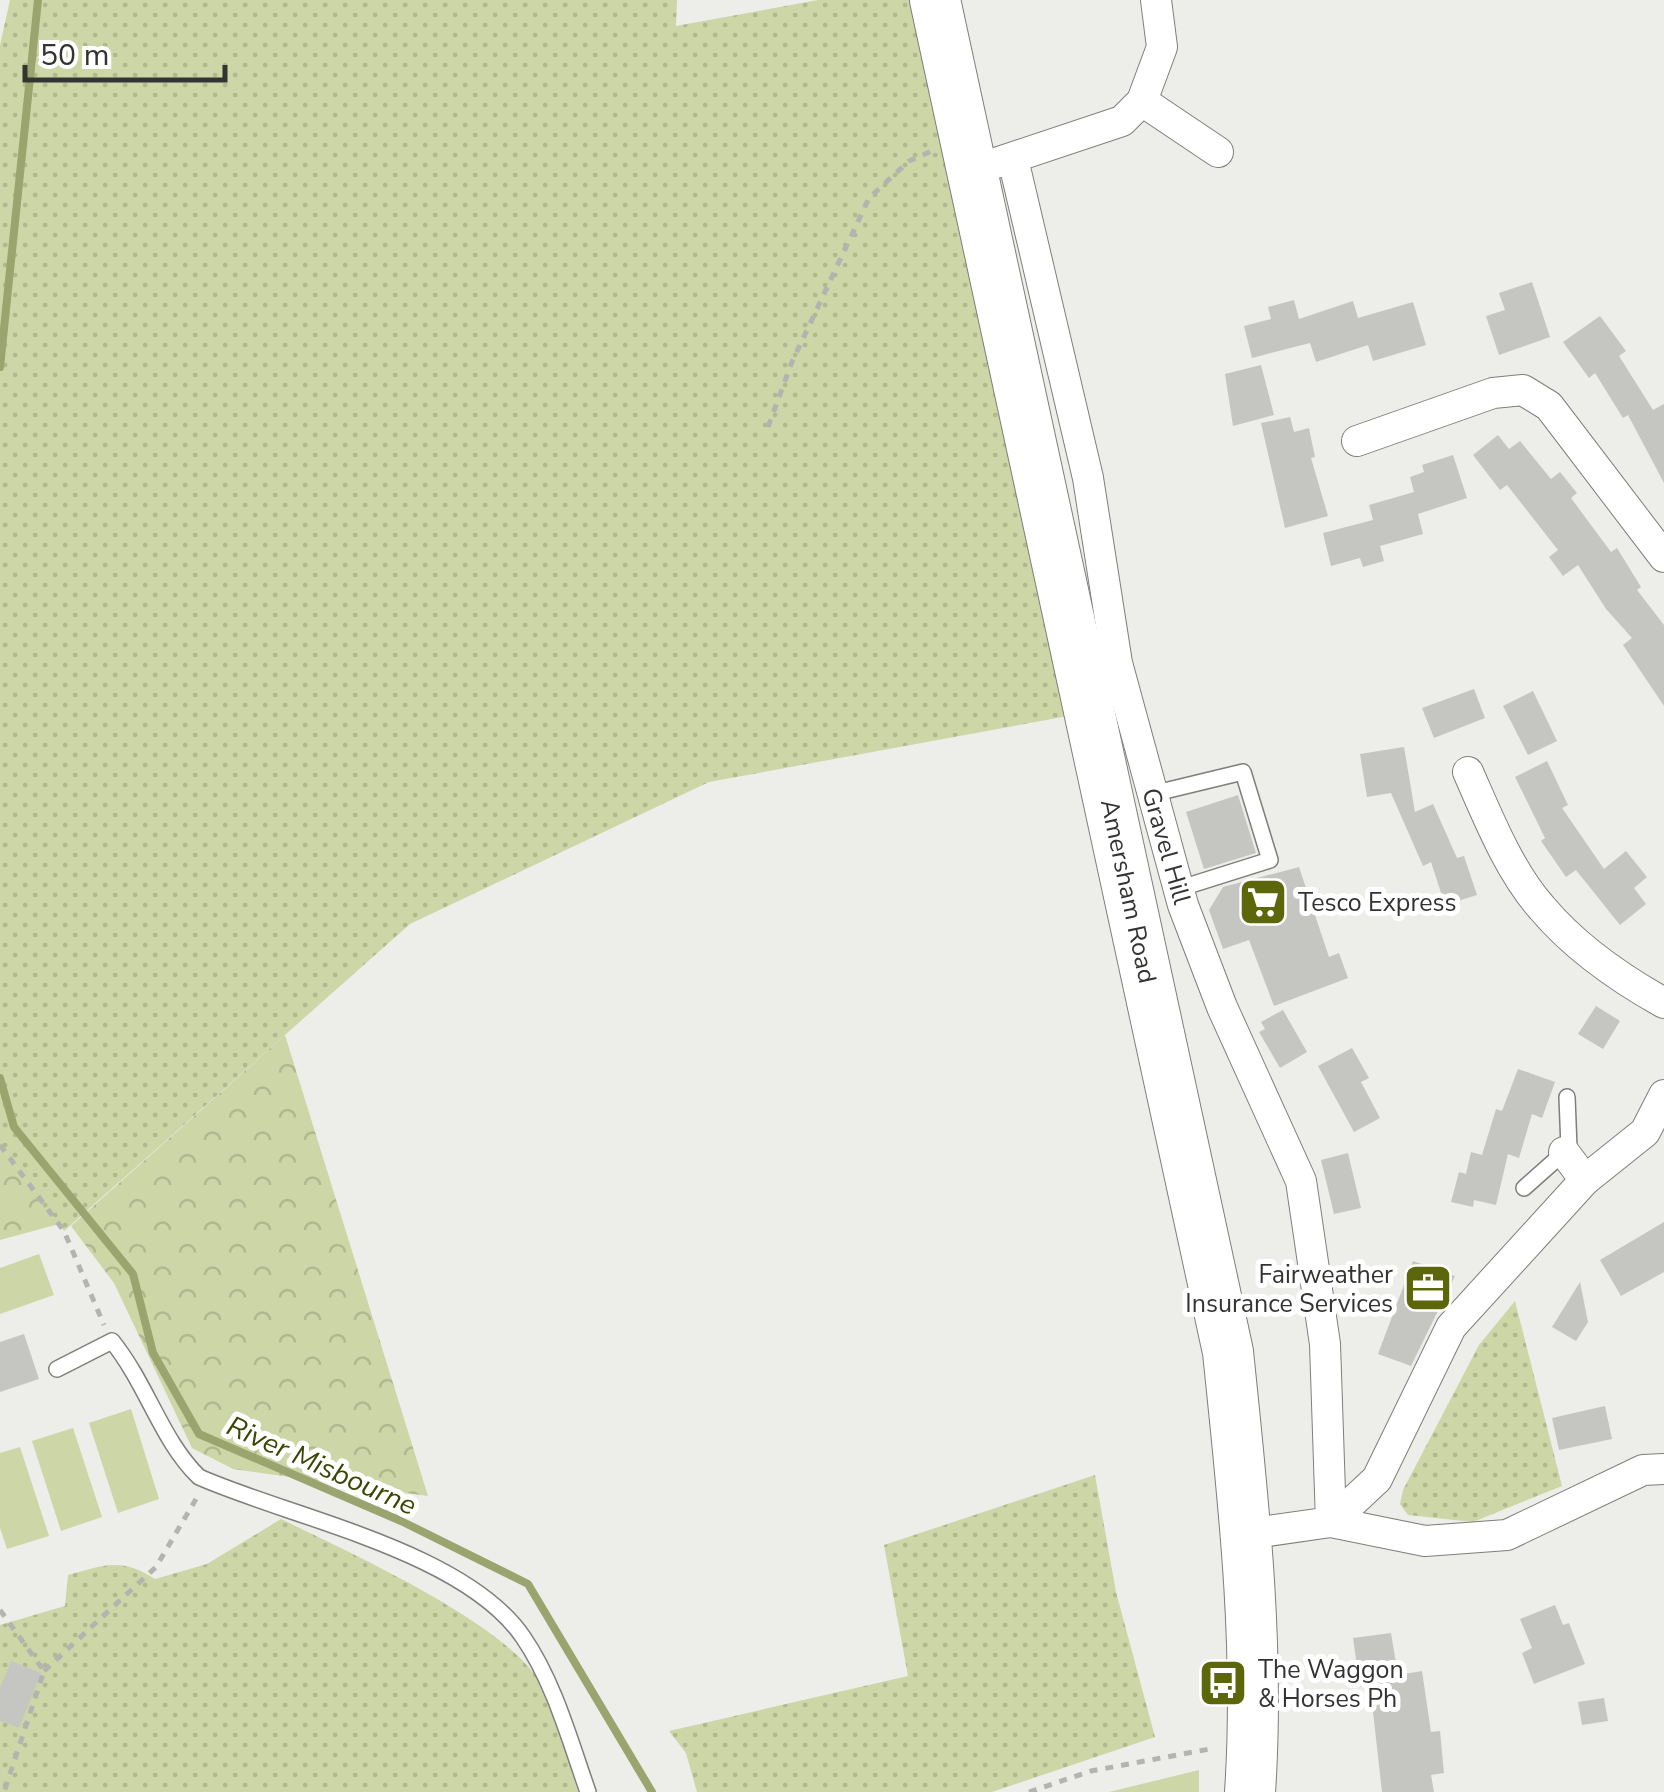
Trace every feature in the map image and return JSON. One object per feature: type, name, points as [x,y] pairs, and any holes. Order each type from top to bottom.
[{"type":"highway","name":"Amersham Road","points":[[935,0],[981,155],[1163,908],[1228,1352],[1247,1534],[1254,1740],[1250,1792]]},
{"type":"street","points":[[981,155],[1122,121],[1142,101],[1162,46],[1156,0]]},
{"type":"street","points":[[1142,101],[1218,152]]},
{"type":"street","name":"Gravel Hill","points":[[981,155],[1088,478],[1117,663],[1152,794],[1163,908],[1222,1007],[1301,1181],[1325,1344],[1332,1522]]},
{"type":"street","points":[[1357,441],[1493,393],[1523,390],[1549,406],[1664,557]]},
{"type":"street","points":[[1468,772],[1493,828],[1541,908],[1625,981],[1664,1003]]},
{"type":"street","points":[[1332,1522],[1377,1480],[1450,1327],[1585,1180],[1644,1132],[1664,1094]]},
{"type":"street","points":[[1564,1152],[1585,1180]]},
{"type":"street","points":[[1247,1534],[1332,1522],[1425,1540],[1506,1535],[1642,1470],[1664,1469]]},
{"type":"lane","points":[[1152,794],[1243,772],[1270,860],[1163,908]]},
{"type":"lane","points":[[1524,1188],[1570,1148],[1567,1098]]},
{"type":"lane","points":[[58,1369],[112,1341],[148,1390],[179,1458],[207,1480],[369,1539],[450,1577],[504,1615],[536,1658],[588,1792]]},
{"type":"path","points":[[768,427],[792,362],[868,198],[910,161],[981,155]]},
{"type":"path","points":[[0,1145],[64,1231],[112,1341]]},
{"type":"path","points":[[4,1792],[44,1671],[156,1567],[207,1480]]},
{"type":"path","points":[[0,1610],[44,1671]]},
{"type":"path","points":[[1029,1792],[1091,1771],[1254,1740]]},
{"type":"green space","points":[[10,0],[677,0],[676,26],[818,0],[935,0],[1090,712],[709,782],[410,924],[64,1231],[0,1145],[0,45]]},
{"type":"green space","points":[[285,1035],[428,1496],[233,1469],[192,1448],[114,1283],[71,1226]]},
{"type":"green space","points":[[0,1145],[59,1224],[0,1240]]},
{"type":"green space","points":[[39,1254],[54,1295],[0,1314],[0,1268]]},
{"type":"green space","points":[[1515,1301],[1562,1486],[1473,1522],[1408,1515],[1400,1504],[1403,1490],[1479,1345]]},
{"type":"green space","points":[[131,1409],[159,1499],[118,1513],[89,1423]]},
{"type":"green space","points":[[73,1428],[102,1517],[61,1531],[32,1441]]},
{"type":"green space","points":[[20,1447],[49,1536],[7,1549],[0,1528],[0,1453]]},
{"type":"green space","points":[[1095,1475],[1116,1592],[1155,1737],[992,1792],[697,1792],[686,1753],[669,1731],[908,1676],[884,1545]]},
{"type":"green space","points":[[281,1519],[422,1590],[494,1636],[522,1660],[546,1695],[578,1792],[0,1792],[0,1625],[65,1606],[68,1575],[122,1565],[155,1579],[207,1564]]},
{"type":"green space","points":[[1199,1770],[1199,1792],[1109,1792]]},
{"type":"building","points":[[1532,282],[1550,337],[1499,355],[1486,316],[1505,310],[1499,293]]},
{"type":"building","points":[[1294,300],[1299,319],[1353,301],[1358,318],[1413,302],[1426,345],[1373,361],[1368,345],[1316,362],[1310,343],[1252,358],[1244,326],[1271,319],[1268,307]]},
{"type":"building","points":[[1600,316],[1626,351],[1619,356],[1653,410],[1664,404],[1664,483],[1628,415],[1623,418],[1595,373],[1589,378],[1563,342]]},
{"type":"building","points":[[1261,365],[1274,415],[1233,426],[1225,374]]},
{"type":"building","points":[[1290,417],[1294,432],[1309,428],[1315,457],[1311,458],[1328,516],[1285,528],[1261,423]]},
{"type":"building","points":[[1498,435],[1509,449],[1520,441],[1551,479],[1560,472],[1577,493],[1571,498],[1611,552],[1617,548],[1641,587],[1637,590],[1664,625],[1664,706],[1623,645],[1632,638],[1606,609],[1578,565],[1563,576],[1549,557],[1558,550],[1507,485],[1500,490],[1473,455]]},
{"type":"building","points":[[1453,455],[1467,498],[1418,514],[1423,534],[1380,546],[1384,561],[1363,567],[1360,558],[1331,566],[1323,533],[1373,520],[1369,505],[1414,492],[1410,477],[1424,472],[1422,465]]},
{"type":"building","points":[[1474,689],[1485,718],[1434,738],[1422,708]]},
{"type":"building","points":[[1533,691],[1557,741],[1528,755],[1503,706]]},
{"type":"building","points":[[1404,747],[1415,812],[1433,804],[1457,858],[1464,856],[1477,895],[1445,905],[1431,862],[1423,866],[1391,793],[1367,797],[1360,754]]},
{"type":"building","points":[[1547,761],[1568,805],[1562,808],[1604,869],[1626,851],[1647,877],[1634,888],[1646,904],[1620,925],[1576,870],[1566,877],[1541,841],[1545,838],[1515,777]]},
{"type":"building","points":[[1238,795],[1256,853],[1204,869],[1186,812]]},
{"type":"building","points":[[1299,867],[1329,957],[1339,953],[1348,978],[1274,1006],[1249,940],[1223,949],[1209,910],[1223,887]]},
{"type":"building","points":[[1596,1006],[1620,1021],[1603,1049],[1578,1034]]},
{"type":"building","points":[[1283,1010],[1307,1052],[1280,1068],[1259,1032],[1265,1029],[1261,1022]]},
{"type":"building","points":[[1352,1048],[1369,1078],[1361,1082],[1380,1118],[1354,1132],[1318,1066]]},
{"type":"building","points":[[1518,1069],[1555,1082],[1542,1118],[1532,1114],[1519,1158],[1508,1154],[1496,1205],[1474,1200],[1473,1207],[1451,1202],[1459,1172],[1466,1174],[1471,1152],[1482,1155],[1496,1109],[1502,1111]]},
{"type":"building","points":[[1348,1153],[1361,1208],[1334,1214],[1321,1160]]},
{"type":"building","points":[[1664,1222],[1664,1272],[1621,1296],[1600,1260]]},
{"type":"building","points":[[1413,1261],[1455,1276],[1411,1366],[1378,1354]]},
{"type":"building","points":[[1580,1282],[1588,1322],[1576,1341],[1552,1327]]},
{"type":"building","points":[[24,1334],[39,1379],[0,1392],[0,1342]]},
{"type":"building","points":[[1605,1406],[1612,1439],[1559,1450],[1552,1418]]},
{"type":"building","points":[[1555,1605],[1563,1625],[1569,1623],[1585,1664],[1534,1684],[1522,1653],[1532,1648],[1520,1619]]},
{"type":"building","points":[[1391,1633],[1398,1675],[1422,1671],[1431,1732],[1440,1731],[1444,1773],[1431,1775],[1434,1792],[1382,1792],[1370,1685],[1360,1687],[1353,1638]]},
{"type":"building","points":[[11,1661],[41,1673],[19,1728],[0,1721],[0,1688]]},
{"type":"building","points":[[1604,1698],[1608,1721],[1582,1725],[1578,1702]]},
{"type":"waterway","name":"River Misbourne","points":[[0,367],[38,0]]},
{"type":"waterway","name":"River Misbourne","points":[[0,1078],[14,1127],[133,1274],[153,1353],[199,1434],[401,1521],[528,1584],[652,1792]]},
{"type":"place","name":"Tesco Express","points":[[1263,902]]},
{"type":"place","name":"Fairweather Insurance Services","points":[[1428,1288]]},
{"type":"place","name":"The Waggon & Horses Ph","points":[[1223,1683]]}]
